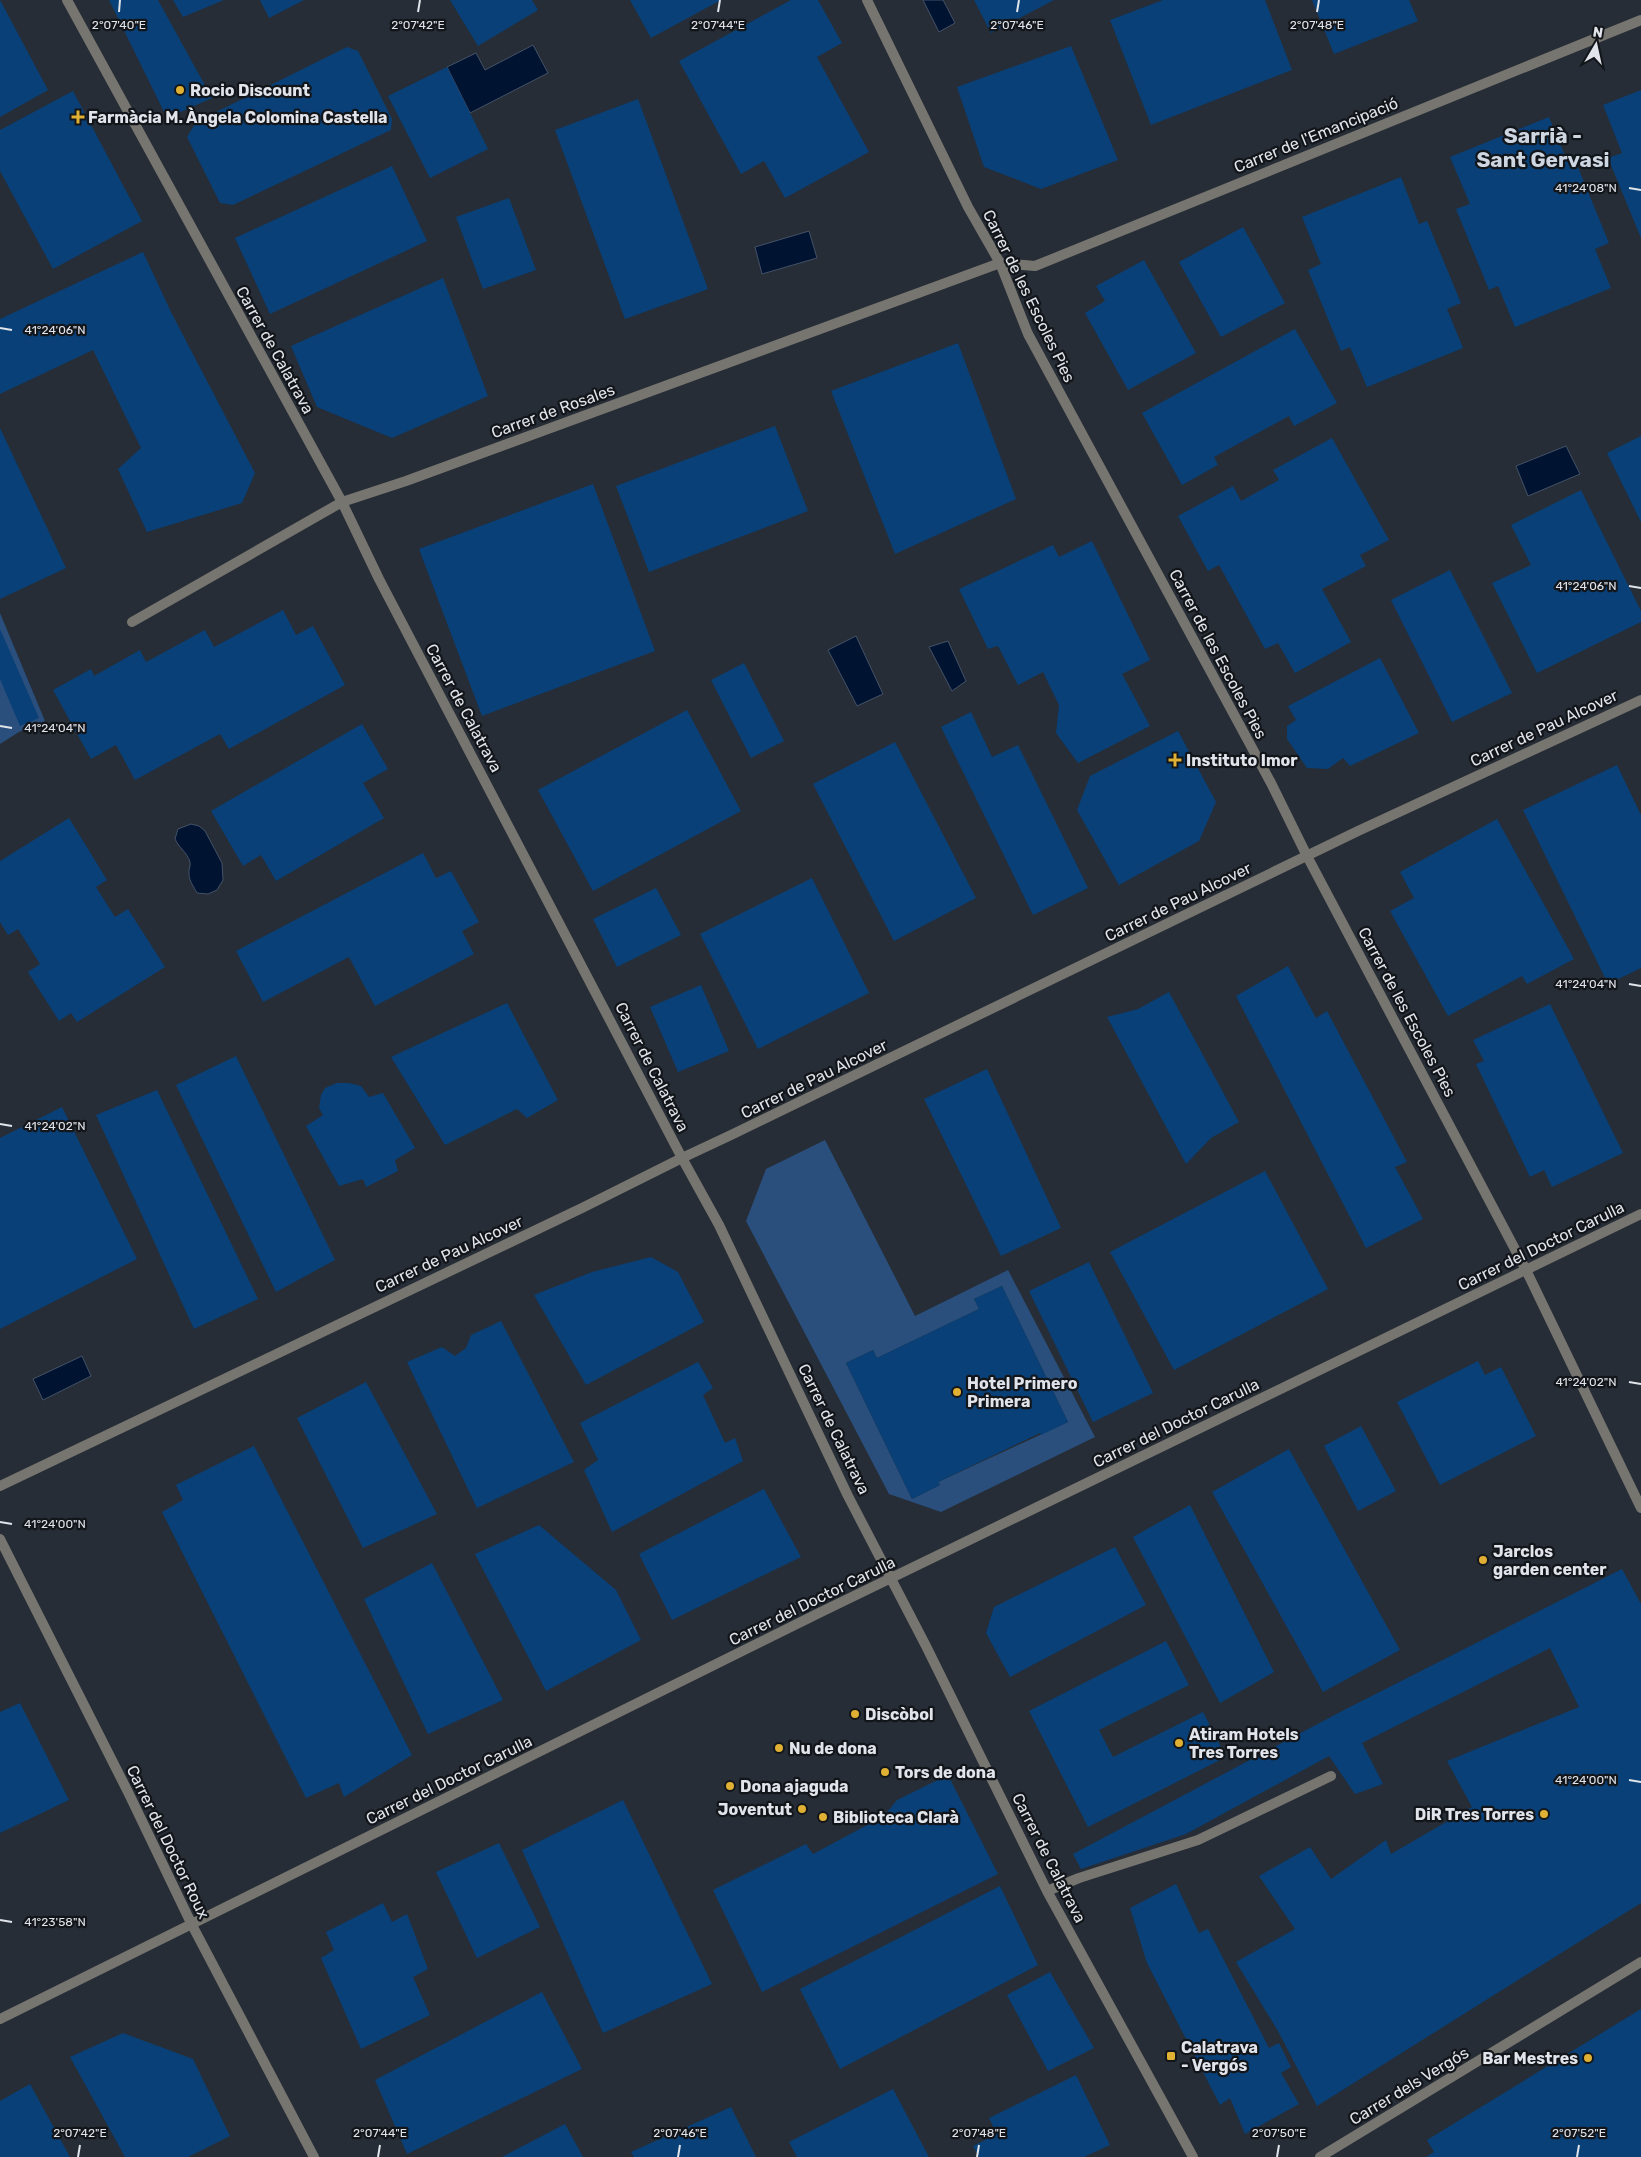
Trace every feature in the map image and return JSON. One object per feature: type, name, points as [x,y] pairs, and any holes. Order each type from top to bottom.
[{"type":"street","name":"Carrer de Calatrava","points":[[67,0],[342,502],[379,579],[682,1158],[720,1224],[848,1496],[892,1578],[1048,1891],[1193,2157]]},
{"type":"street","name":"Carrer de les Escoles Pies","points":[[867,0],[968,208],[1000,263],[1028,334],[1270,782],[1307,856],[1526,1270],[1641,1508]]},
{"type":"street","name":"Carrer de l'Emancipació","points":[[1000,263],[1035,266],[1641,20]]},
{"type":"street","name":"Carrer de Rosales","points":[[132,622],[342,502],[424,474],[1000,263]]},
{"type":"street","name":"Carrer de Pau Alcover","points":[[0,1486],[731,1136],[1307,856],[1641,700]]},
{"type":"street","name":"Carrer del Doctor Carulla","points":[[0,2020],[892,1578],[1641,1214]]},
{"type":"street","name":"Carrer del Doctor Roux","points":[[0,1539],[129,1794],[192,1925],[314,2157]]},
{"type":"street","points":[[1048,1891],[1079,1878],[1198,1840],[1331,1776]]},
{"type":"street","name":"Carrer dels Vergós","points":[[1320,2157],[1641,1962]]},
{"type":"shaded area","points":[[923,0],[943,0],[955,23],[939,32]]},
{"type":"shaded area","points":[[533,45],[548,73],[470,113],[447,67],[476,53],[485,70]]},
{"type":"shaded area","points":[[809,231],[817,258],[762,274],[755,247]]},
{"type":"shaded area","points":[[1566,446],[1580,474],[1528,496],[1516,466]]},
{"type":"shaded area","points":[[0,613],[45,721],[19,732],[0,744]]},
{"type":"shaded area","points":[[856,636],[883,694],[857,706],[828,650]]},
{"type":"shaded area","points":[[948,641],[966,681],[952,691],[929,647]]},
{"type":"shaded area","points":[[191,824],[199,826],[205,831],[222,863],[223,880],[217,890],[208,894],[197,893],[189,877],[189,859],[175,839],[178,829]]},
{"type":"shaded area","points":[[825,1140],[915,1316],[1008,1270],[1095,1437],[941,1512],[889,1494],[746,1221],[766,1169]],"holes":[[[1002,1286],[1068,1422],[938,1482],[940,1485],[912,1499],[846,1363],[873,1350],[877,1358],[979,1309],[974,1299]]]},
{"type":"shaded area","points":[[82,1356],[91,1376],[43,1400],[33,1379]]},
{"type":"building","points":[[0,0],[48,90],[0,117]]},
{"type":"building","points":[[109,0],[158,0],[212,98],[167,118]]},
{"type":"building","points":[[173,0],[224,0],[183,17]]},
{"type":"building","points":[[260,0],[304,0],[269,18]]},
{"type":"building","points":[[450,0],[532,0],[538,10],[478,46]]},
{"type":"building","points":[[630,0],[721,0],[651,38]]},
{"type":"building","points":[[791,0],[818,0],[842,43],[817,57],[869,152],[785,198],[764,161],[741,174],[679,61]]},
{"type":"building","points":[[974,0],[1054,0],[991,33]]},
{"type":"building","points":[[1163,0],[1265,0],[1292,70],[1151,125],[1110,20]]},
{"type":"building","points":[[1312,0],[1409,0],[1418,21],[1334,54]]},
{"type":"building","points":[[1071,46],[1118,160],[1041,189],[984,167],[957,87]]},
{"type":"building","points":[[347,47],[358,51],[392,119],[391,130],[233,205],[220,203],[187,137],[196,122]]},
{"type":"building","points":[[447,67],[488,149],[430,178],[388,96]]},
{"type":"building","points":[[1641,90],[1641,238],[1608,158],[1622,153],[1603,105]]},
{"type":"building","points":[[73,91],[142,221],[53,269],[0,171],[0,130]]},
{"type":"building","points":[[638,99],[708,289],[625,319],[555,130]]},
{"type":"building","points":[[1549,117],[1568,163],[1575,160],[1609,243],[1595,249],[1611,288],[1515,327],[1498,286],[1489,290],[1456,209],[1470,204],[1450,157]]},
{"type":"building","points":[[392,166],[427,241],[270,314],[235,238]]},
{"type":"building","points":[[1401,177],[1419,224],[1427,221],[1461,303],[1447,309],[1463,348],[1367,387],[1350,347],[1341,351],[1308,270],[1321,264],[1302,217]]},
{"type":"building","points":[[509,198],[536,270],[483,289],[456,217]]},
{"type":"building","points":[[1243,227],[1285,303],[1221,337],[1179,262]]},
{"type":"building","points":[[143,252],[172,314],[255,473],[242,503],[147,532],[118,469],[141,448],[93,350],[0,394],[0,319]]},
{"type":"building","points":[[1144,260],[1196,353],[1128,390],[1085,313],[1105,301],[1096,286]]},
{"type":"building","points":[[443,278],[488,396],[392,438],[317,407],[291,346]]},
{"type":"building","points":[[1295,329],[1337,403],[1294,426],[1289,416],[1214,457],[1218,465],[1182,485],[1142,413]]},
{"type":"building","points":[[958,343],[1016,499],[895,554],[831,391]]},
{"type":"building","points":[[775,426],[808,511],[649,572],[616,486]]},
{"type":"building","points":[[0,428],[66,568],[0,599]]},
{"type":"building","points":[[1641,436],[1641,522],[1607,453]]},
{"type":"building","points":[[1332,438],[1389,540],[1360,555],[1366,566],[1322,589],[1351,642],[1295,673],[1278,643],[1265,649],[1219,565],[1208,571],[1178,516],[1233,486],[1241,501],[1279,480],[1273,470]]},
{"type":"building","points":[[593,484],[655,651],[482,716],[419,549]]},
{"type":"building","points":[[1581,490],[1641,611],[1641,622],[1537,673],[1492,583],[1531,565],[1511,525]]},
{"type":"building","points":[[1092,541],[1150,660],[1122,674],[1150,726],[1078,763],[1056,733],[1059,705],[1043,672],[1018,685],[998,646],[988,649],[959,589],[1053,545],[1059,557]]},
{"type":"building","points":[[1450,570],[1512,693],[1452,722],[1391,600]]},
{"type":"building","points":[[283,610],[296,635],[313,626],[345,685],[229,749],[220,734],[135,780],[116,745],[91,759],[53,690],[91,669],[94,676],[140,650],[146,662],[205,630],[214,647]]},
{"type":"building","points":[[0,629],[39,718],[20,726],[0,679]]},
{"type":"building","points":[[1380,658],[1419,733],[1350,766],[1343,758],[1328,769],[1307,768],[1287,739],[1287,726],[1296,720],[1288,706]]},
{"type":"building","points":[[744,663],[784,741],[751,758],[711,680]]},
{"type":"building","points":[[687,710],[741,811],[593,891],[538,790]]},
{"type":"building","points":[[971,712],[992,757],[1018,745],[1088,888],[1033,915],[941,727]]},
{"type":"building","points":[[362,724],[388,769],[363,783],[384,818],[276,881],[261,855],[243,866],[211,811]]},
{"type":"building","points":[[1178,731],[1216,802],[1199,841],[1119,885],[1077,810],[1090,776]]},
{"type":"building","points":[[895,742],[976,898],[894,941],[813,784]]},
{"type":"building","points":[[1617,765],[1641,815],[1641,968],[1608,984],[1523,810]]},
{"type":"building","points":[[69,818],[107,880],[96,887],[115,917],[128,909],[165,967],[77,1022],[71,1013],[59,1021],[28,972],[40,964],[18,929],[8,935],[0,922],[0,861]]},
{"type":"building","points":[[1497,819],[1574,959],[1527,984],[1522,976],[1448,1016],[1390,911],[1414,898],[1400,872]]},
{"type":"building","points":[[423,853],[436,878],[451,871],[479,922],[462,931],[474,954],[375,1006],[349,957],[263,1002],[236,951]]},
{"type":"building","points":[[812,878],[869,993],[758,1049],[700,934]]},
{"type":"building","points":[[656,888],[681,935],[617,967],[593,919]]},
{"type":"building","points":[[1288,966],[1316,1018],[1327,1011],[1407,1162],[1395,1167],[1423,1219],[1366,1248],[1236,996]]},
{"type":"building","points":[[701,985],[729,1051],[678,1072],[650,1007]]},
{"type":"building","points":[[1169,992],[1239,1122],[1211,1138],[1186,1164],[1107,1017],[1138,1009]]},
{"type":"building","points":[[507,1003],[558,1100],[527,1118],[517,1109],[445,1145],[391,1057]]},
{"type":"building","points":[[1550,1004],[1623,1153],[1552,1187],[1544,1170],[1530,1177],[1476,1064],[1484,1061],[1473,1040]]},
{"type":"building","points":[[236,1056],[335,1260],[276,1292],[176,1085]]},
{"type":"building","points":[[987,1069],[1061,1228],[1001,1256],[924,1099]]},
{"type":"building","points":[[337,1083],[361,1086],[369,1097],[383,1093],[415,1148],[395,1160],[398,1171],[366,1187],[363,1179],[339,1186],[306,1126],[323,1115],[319,1108],[321,1095],[325,1088]]},
{"type":"building","points":[[157,1090],[258,1299],[194,1329],[96,1115]]},
{"type":"building","points":[[62,1107],[137,1259],[0,1329],[0,1138]]},
{"type":"building","points":[[1265,1171],[1328,1289],[1174,1370],[1110,1252]]},
{"type":"building","points":[[651,1257],[678,1272],[704,1322],[586,1385],[534,1295],[592,1272]]},
{"type":"building","points":[[1089,1262],[1153,1393],[1093,1422],[1029,1291]]},
{"type":"building","name":"Hotel Primero Primera","points":[[1002,1286],[1068,1422],[1041,1435],[1040,1433],[938,1482],[940,1485],[912,1499],[846,1363],[873,1350],[877,1358],[979,1309],[974,1299]]},
{"type":"building","points":[[501,1321],[574,1462],[477,1508],[407,1362],[442,1347],[455,1356],[466,1348],[471,1335]]},
{"type":"building","points":[[1478,1361],[1485,1375],[1501,1367],[1536,1436],[1440,1485],[1397,1402]]},
{"type":"building","points":[[698,1362],[713,1388],[703,1395],[725,1443],[735,1438],[743,1461],[612,1532],[584,1470],[598,1460],[580,1423]]},
{"type":"building","points":[[366,1382],[437,1514],[363,1548],[297,1418]]},
{"type":"building","points":[[1361,1426],[1396,1491],[1358,1511],[1324,1446]]},
{"type":"building","points":[[254,1446],[412,1755],[344,1797],[339,1783],[306,1798],[162,1512],[183,1500],[176,1485]]},
{"type":"building","points":[[1289,1449],[1400,1650],[1323,1692],[1212,1492]]},
{"type":"building","points":[[764,1489],[801,1557],[672,1620],[639,1554]]},
{"type":"building","points":[[1190,1505],[1274,1672],[1220,1703],[1133,1537]]},
{"type":"building","points":[[539,1525],[616,1590],[641,1640],[546,1691],[475,1554]]},
{"type":"building","points":[[1115,1547],[1146,1605],[1010,1677],[986,1633],[994,1607]]},
{"type":"building","points":[[432,1563],[503,1700],[428,1734],[364,1599]]},
{"type":"building","points":[[1622,1569],[1641,1604],[1641,1903],[1317,2106],[1278,2031],[1236,1962],[1295,1929],[1259,1876],[1310,1847],[1331,1879],[1386,1840],[1391,1854],[1472,1807],[1447,1761],[1579,1707],[1550,1648],[1362,1743],[1383,1784],[1355,1794],[1329,1756],[1186,1834],[1081,1869],[1073,1854],[1344,1710]]},
{"type":"building","name":"Atiram Hotels Tres Torres","points":[[1166,1641],[1189,1685],[1099,1730],[1113,1757],[1203,1712],[1226,1757],[1088,1827],[1029,1711]]},
{"type":"building","points":[[20,1703],[69,1800],[0,1833],[0,1712]]},
{"type":"building","name":"Biblioteca Clarà","points":[[948,1775],[998,1874],[762,1992],[713,1890],[806,1844],[813,1854],[884,1816],[897,1800]]},
{"type":"building","points":[[623,1800],[712,1984],[603,2033],[522,1850]]},
{"type":"building","points":[[499,1843],[540,1927],[477,1958],[436,1872]]},
{"type":"building","points":[[1176,1884],[1199,1933],[1208,1929],[1269,2048],[1279,2043],[1291,2067],[1281,2073],[1299,2104],[1245,2134],[1230,2098],[1220,2105],[1147,1963],[1130,1908]]},
{"type":"building","points":[[1000,1886],[1038,1965],[840,2069],[800,1989]]},
{"type":"building","points":[[383,1903],[392,1922],[407,1914],[428,1969],[413,1977],[430,2015],[361,2049],[321,1958],[334,1950],[326,1932]]},
{"type":"building","points":[[1050,1972],[1094,2048],[1048,2071],[1007,1995]]},
{"type":"building","points":[[542,1992],[582,2069],[407,2154],[375,2080]]},
{"type":"building","points":[[1641,2009],[1641,2157],[1426,2157],[1434,2152],[1427,2140]]},
{"type":"building","points":[[123,2033],[193,2059],[230,2136],[188,2157],[125,2157],[70,2057]]},
{"type":"building","points":[[1076,2075],[1110,2145],[1084,2157],[979,2157],[973,2146],[997,2134],[989,2118]]},
{"type":"building","points":[[30,2084],[70,2157],[0,2157],[0,2101]]},
{"type":"building","points":[[893,2089],[929,2157],[797,2157],[789,2142]]},
{"type":"building","points":[[731,2107],[756,2157],[634,2157],[631,2152]]},
{"type":"building","points":[[565,2124],[583,2157],[502,2157]]},
{"type":"place","name":"Rocio Discount","points":[[180,90]]},
{"type":"place","name":"Farmàcia M. Àngela Colomina Castella","points":[[78,117]]},
{"type":"place","name":"Instituto Imor","points":[[1175,760]]},
{"type":"place","name":"Hotel Primero Primera","points":[[957,1392]]},
{"type":"place","name":"Jarclos garden center","points":[[1483,1560]]},
{"type":"place","name":"Discòbol","points":[[855,1714]]},
{"type":"place","name":"Atiram Hotels Tres Torres","points":[[1179,1743]]},
{"type":"place","name":"Nu de dona","points":[[779,1748]]},
{"type":"place","name":"Tors de dona","points":[[885,1772]]},
{"type":"place","name":"Dona ajaguda","points":[[730,1786]]},
{"type":"place","name":"Joventut","points":[[802,1809]]},
{"type":"place","name":"DiR Tres Torres","points":[[1544,1814]]},
{"type":"place","name":"Biblioteca Clarà","points":[[823,1817]]},
{"type":"place","name":"Calatrava - Vergós","points":[[1171,2056]]},
{"type":"place","name":"Bar Mestres","points":[[1588,2058]]},
{"type":"district","name":"Sarrià - Sant Gervasi","points":[[1543,147]]}]
